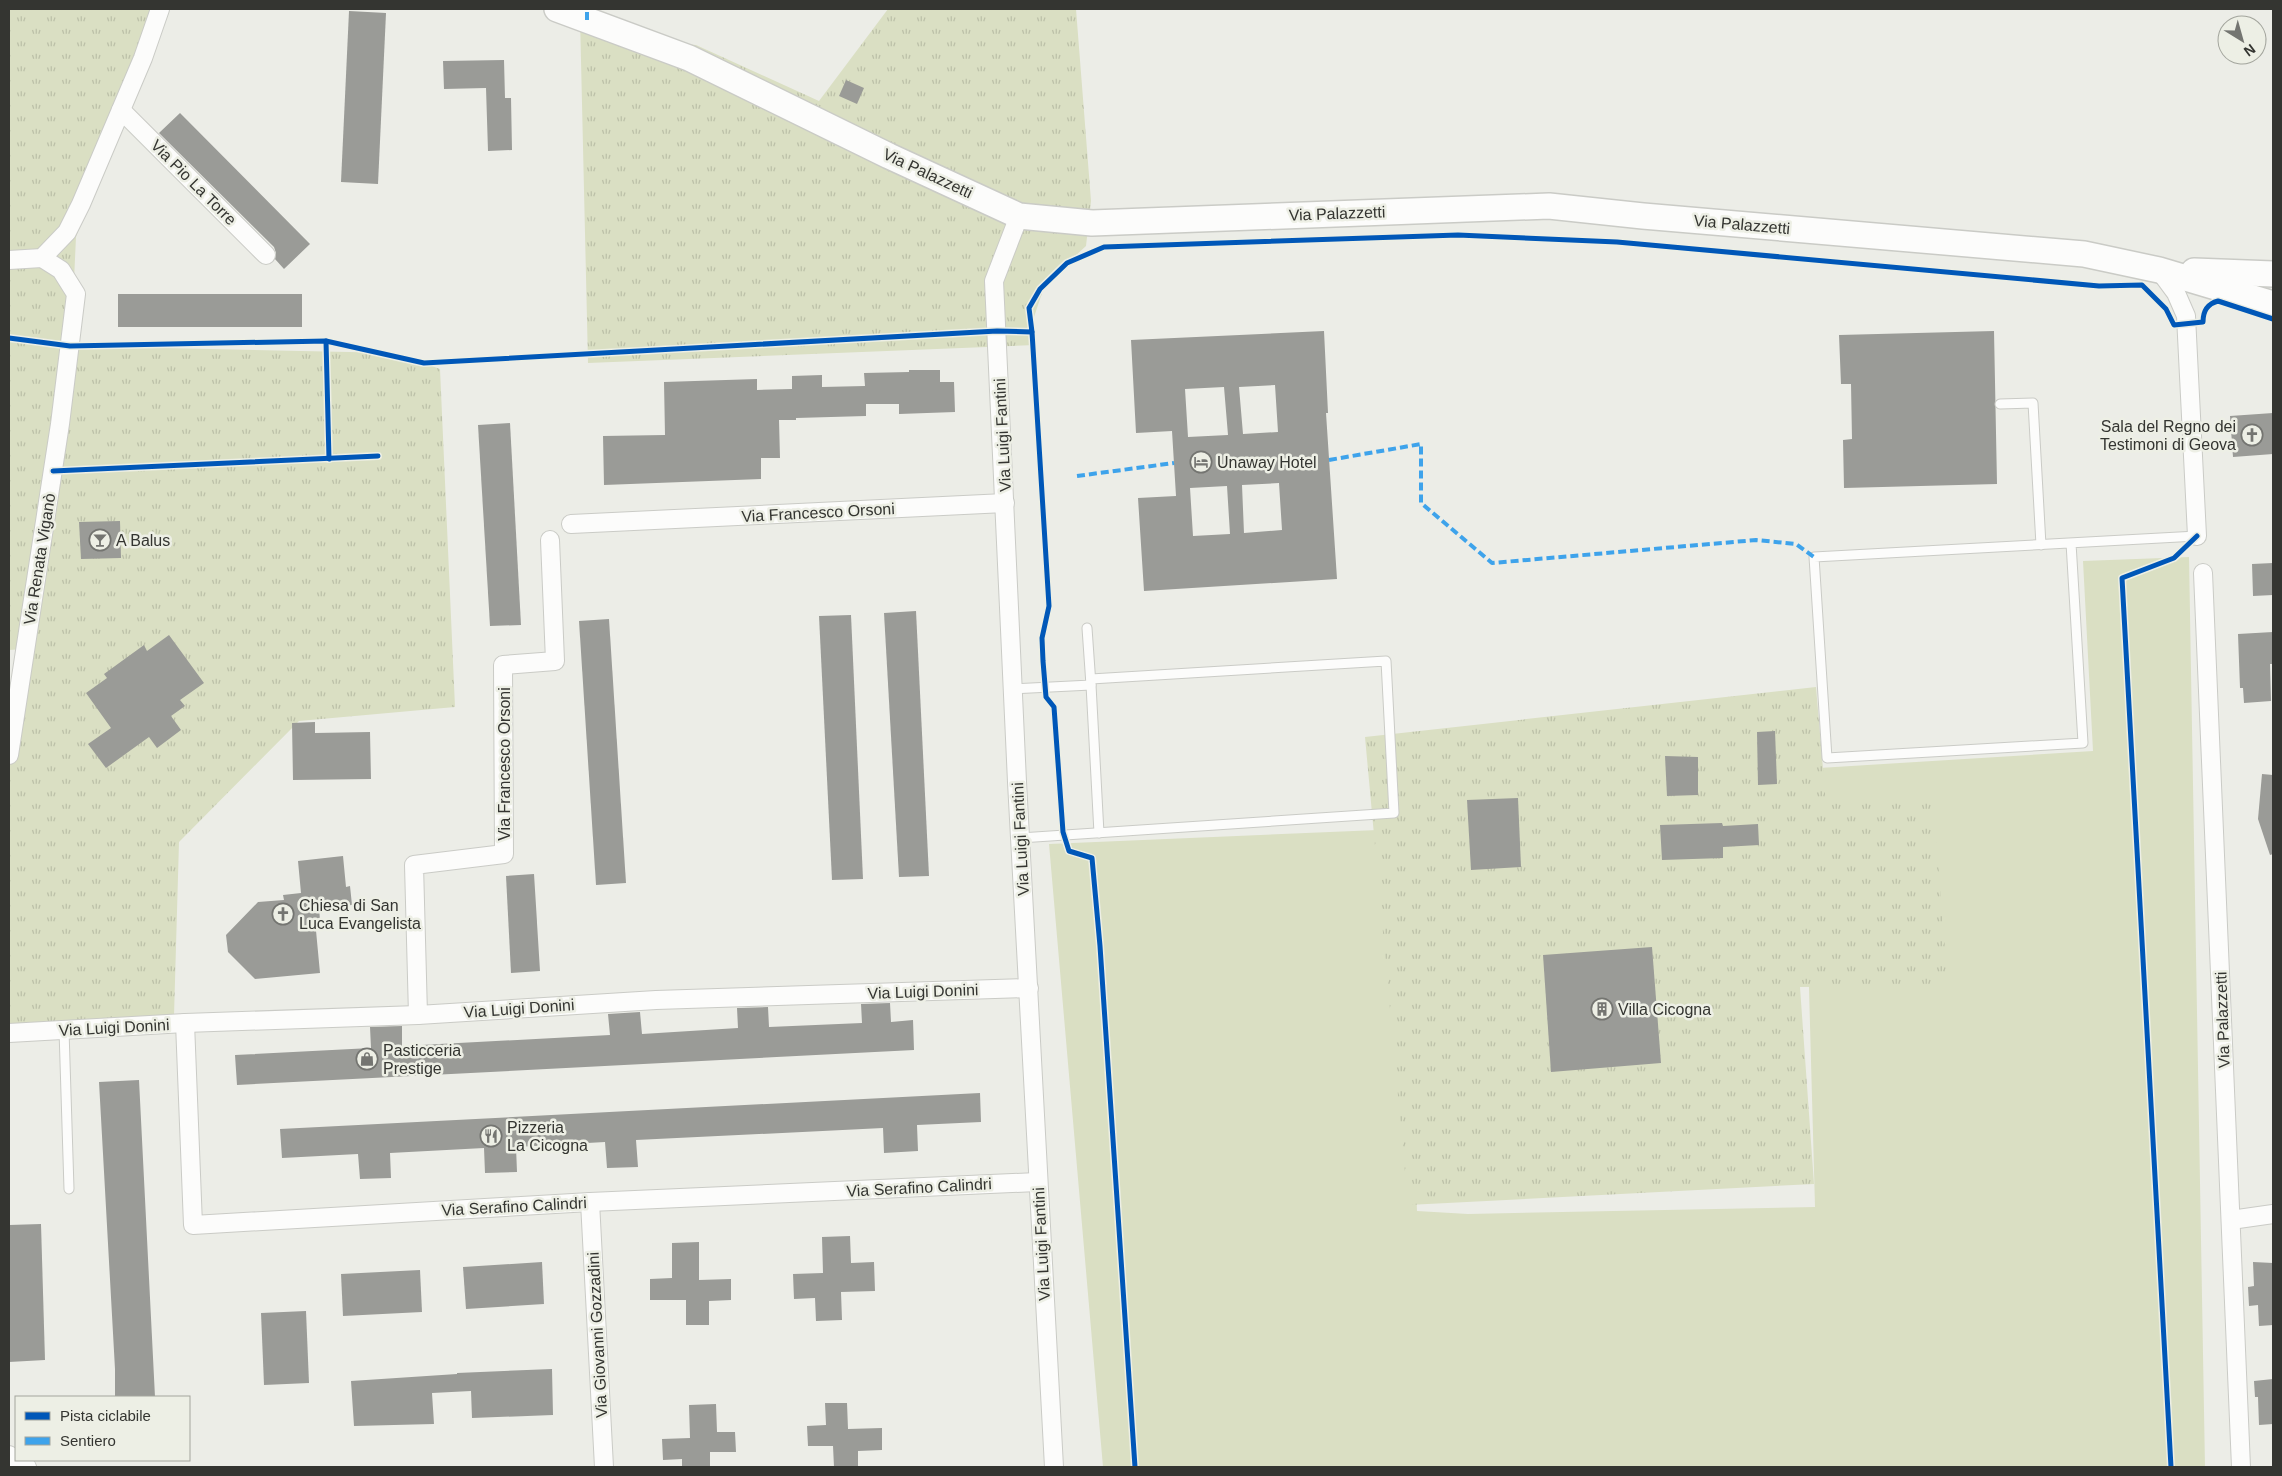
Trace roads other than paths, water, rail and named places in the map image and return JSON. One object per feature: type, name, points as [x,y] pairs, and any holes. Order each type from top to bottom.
[{"type":"main road","name":"Via Palazzetti","points":[[557,9],[690,58],[889,156],[1019,216],[1092,224],[1549,206],[1643,216],[2084,254],[2159,270],[2273,304]]},
{"type":"main road","name":"Via Palazzetti","points":[[2159,270],[2273,274]]},
{"type":"main road","points":[[2273,278],[2271,286],[2273,299]]},
{"type":"street","points":[[9,260],[42,258],[66,232],[81,204],[143,58],[160,9]]},
{"type":"street","name":"Via Pio La Torre","points":[[121,110],[266,255]]},
{"type":"street","name":"Via Luigi Fantini","points":[[1019,216],[994,281],[1037,1182],[1054,1467]]},
{"type":"street","name":"Via Renata Viganò","points":[[9,755],[12,719],[60,424],[76,294],[61,270],[42,258]]},
{"type":"street","points":[[2159,270],[2176,293],[2186,316],[2197,536]]},
{"type":"street","points":[[2186,316],[2194,299],[2213,286]]},
{"type":"street","name":"Via Francesco Orsoni","points":[[571,524],[1005,503]]},
{"type":"street","name":"Via Francesco Orsoni","points":[[418,1015],[414,865],[504,854],[503,665],[555,660],[550,540]]},
{"type":"street","name":"Via Palazzetti","points":[[2203,573],[2241,1467]]},
{"type":"street","name":"Via Luigi Donini","points":[[9,1034],[185,1023],[418,1015],[656,1000],[1029,988]]},
{"type":"street","name":"Via Serafino Calindri","points":[[185,1023],[193,1225],[590,1202],[1037,1182]]},
{"type":"street","name":"Via Giovanni Gozzadini","points":[[590,1202],[604,1467]]},
{"type":"street","points":[[2231,1220],[2273,1214]]},
{"type":"lane","points":[[2000,404],[2033,403],[2041,545]]},
{"type":"lane","points":[[2071,544],[2083,742],[1827,758],[1814,557],[2197,536]]},
{"type":"lane","points":[[1087,628],[1099,833]]},
{"type":"lane","points":[[1013,689],[1386,661],[1394,813],[1020,838]]},
{"type":"lane","points":[[64,1030],[69,1189]]},
{"type":"place","name":"Sala del Regno dei Testimoni di Geova","points":[[2252,435]]},
{"type":"place","name":"Unaway Hotel","points":[[1201,462]]},
{"type":"place","name":"A Balus","points":[[100,540]]},
{"type":"place","name":"Chiesa di San Luca Evangelista","points":[[283,914]]},
{"type":"place","name":"Villa Cicogna","points":[[1602,1009]]},
{"type":"place","name":"Pasticceria Prestige","points":[[367,1059]]},
{"type":"place","name":"Pizzeria La Cicogna","points":[[491,1136]]}]
